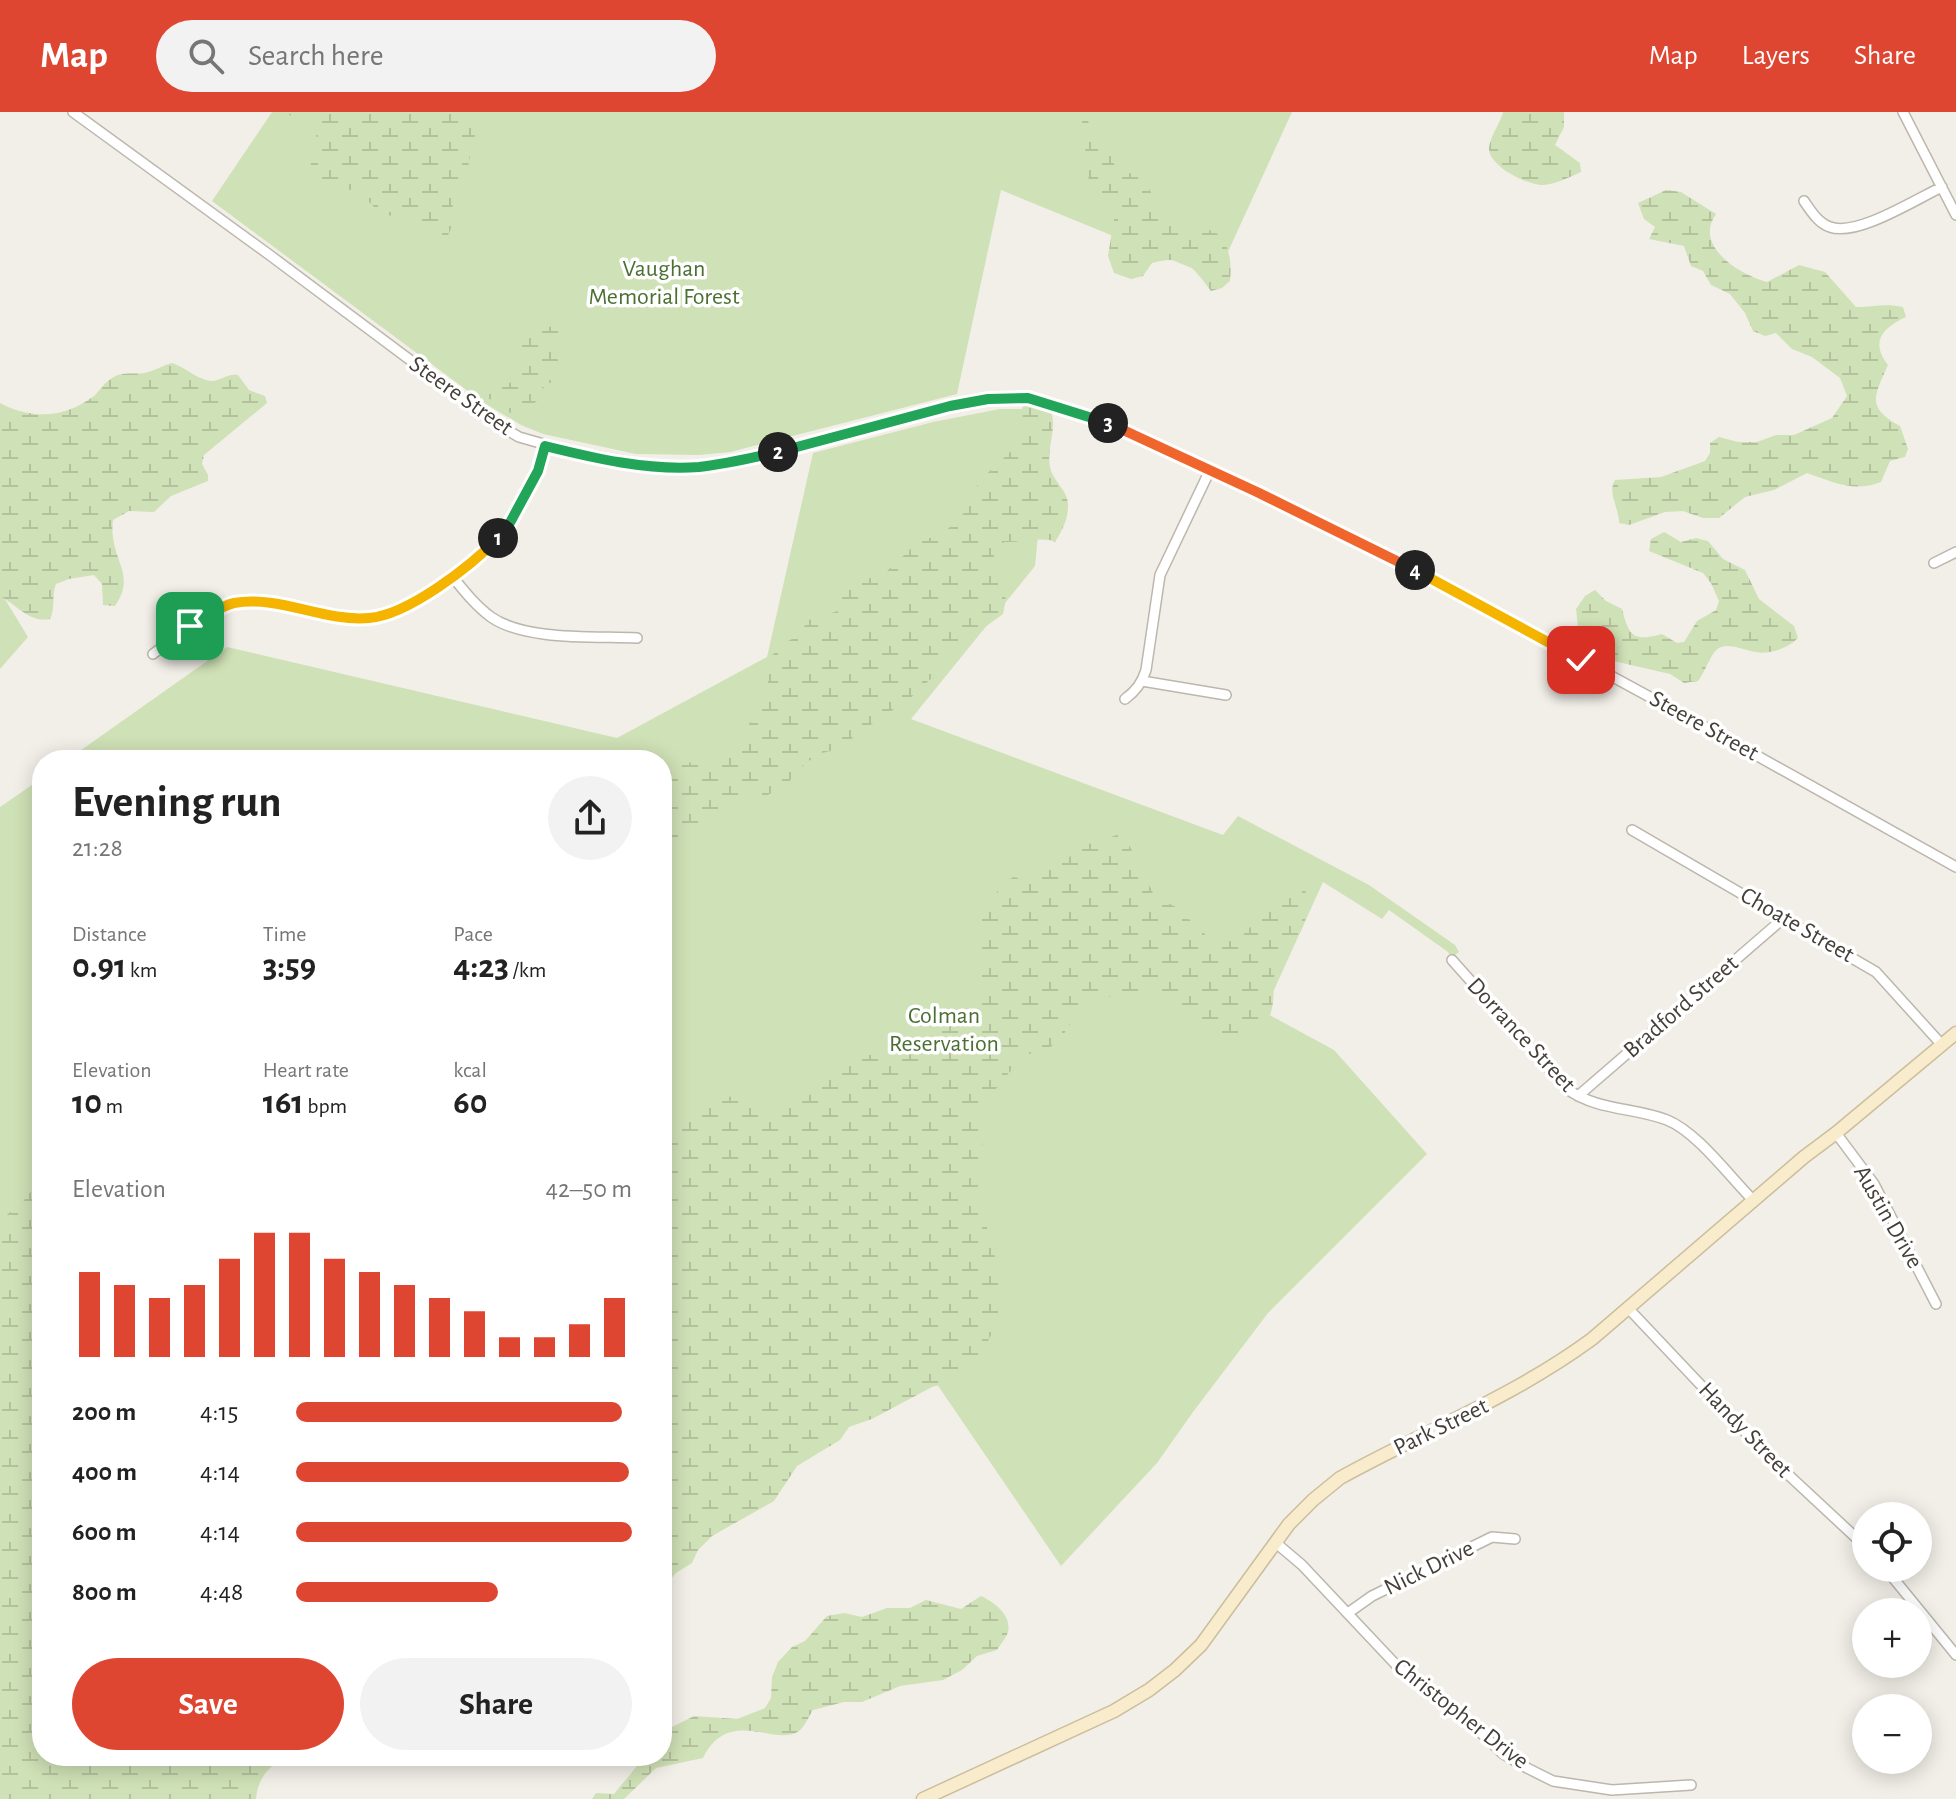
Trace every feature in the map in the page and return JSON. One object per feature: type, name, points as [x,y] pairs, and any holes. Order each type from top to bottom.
[{"type":"main road","name":"Park Street","points":[[923,1799],[1114,1711],[1149,1690],[1201,1645],[1289,1524],[1340,1478],[1525,1384],[1592,1339],[1753,1200],[1956,1033]]},
{"type":"street","name":"Steere Street","points":[[73,112],[493,422],[519,437],[545,446],[646,465],[696,467],[740,461],[950,406],[988,399],[1028,398],[1094,417],[1311,517],[1473,600],[1956,867]]},
{"type":"street","points":[[1903,112],[1956,215]]},
{"type":"street","points":[[1804,201],[1820,222],[1833,229],[1846,229],[1864,225],[1942,187]]},
{"type":"street","points":[[153,654],[190,626],[233,603],[281,604],[330,616],[368,618],[393,613],[452,576],[484,552],[506,530],[538,471],[545,446]]},
{"type":"street","points":[[1125,699],[1135,692],[1146,670],[1160,575],[1210,470]]},
{"type":"street","points":[[1934,563],[1956,552]]},
{"type":"street","points":[[452,576],[467,596],[492,618],[515,628],[637,638]]},
{"type":"street","points":[[1142,681],[1226,695]]},
{"type":"street","name":"Choate Street","points":[[1632,830],[1876,972],[1942,1045]]},
{"type":"street","name":"Bradford Street","points":[[1578,1096],[1785,917]]},
{"type":"street","name":"Dorrance Street","points":[[1452,960],[1556,1080],[1591,1103],[1656,1117],[1679,1126],[1753,1200]]},
{"type":"street","name":"Austin Drive","points":[[1836,1133],[1874,1184],[1936,1304]]},
{"type":"street","name":"Handy Street","points":[[1628,1308],[1766,1454],[1852,1534]]},
{"type":"street","name":"Nick Drive","points":[[1348,1613],[1372,1596],[1492,1537],[1515,1539]]},
{"type":"street","name":"Christopher Drive","points":[[1276,1543],[1302,1565],[1399,1668],[1456,1709],[1502,1753],[1527,1768],[1553,1781],[1580,1787],[1612,1790],[1691,1785]]},
{"type":"street","points":[[1896,1582],[1956,1655]]},
{"type":"green space","name":"Vaughan Memorial Forest","points":[[272,112],[1292,112],[1216,278],[1001,190],[957,394],[730,452],[699,455],[636,454],[543,434],[521,425],[484,403],[212,201]]},
{"type":"green space","points":[[284,112],[485,112],[472,143],[467,174],[453,200],[452,226],[446,240],[440,243],[422,236],[404,220],[379,212],[357,190],[335,188],[324,183],[310,167],[317,140],[315,129]]},
{"type":"green space","points":[[1080,112],[1093,134],[1107,147],[1114,164],[1123,171],[1142,177],[1157,201],[1174,219],[1189,231],[1207,229],[1221,238],[1231,267],[1230,281],[1222,288],[1211,291],[1193,269],[1180,261],[1152,263],[1143,276],[1131,279],[1114,273],[1108,256],[1114,219],[1108,203],[1093,188],[1088,177],[1089,161],[1073,113]]},
{"type":"green space","points":[[1503,112],[1564,112],[1564,127],[1555,145],[1580,163],[1581,172],[1544,185],[1520,178],[1502,168],[1490,155],[1489,148]]},
{"type":"green space","points":[[1666,190],[1681,192],[1716,214],[1710,226],[1710,237],[1715,248],[1744,273],[1767,282],[1799,265],[1825,272],[1856,307],[1903,307],[1906,317],[1881,336],[1880,349],[1888,365],[1876,400],[1882,413],[1900,426],[1908,449],[1905,457],[1890,461],[1881,482],[1853,486],[1807,473],[1774,490],[1745,497],[1719,518],[1703,518],[1683,511],[1665,512],[1629,525],[1619,523],[1612,490],[1615,480],[1661,477],[1705,461],[1710,453],[1710,443],[1719,437],[1738,442],[1757,442],[1776,435],[1794,435],[1832,418],[1847,396],[1840,378],[1812,357],[1792,349],[1776,333],[1765,336],[1753,331],[1745,313],[1730,294],[1711,285],[1703,271],[1691,266],[1684,246],[1649,239],[1655,227],[1644,219],[1638,203]]},
{"type":"green space","points":[[555,324],[559,326],[563,339],[556,355],[558,373],[537,393],[537,401],[518,414],[510,413],[500,402],[482,397],[480,389],[483,387],[493,384],[506,386],[517,377],[522,359],[508,350],[507,340],[532,336]]},
{"type":"green space","points":[[172,363],[211,381],[238,375],[249,390],[265,396],[267,403],[204,455],[202,464],[208,481],[171,496],[154,512],[129,511],[113,520],[114,545],[124,584],[115,606],[103,605],[102,584],[94,575],[56,584],[50,619],[29,616],[0,596],[0,403],[36,414],[60,412],[94,396],[116,376],[144,373]]},
{"type":"green space","points":[[1028,402],[1048,405],[1053,420],[1050,467],[1066,496],[1068,511],[1055,542],[1004,542],[997,549],[990,565],[1006,599],[1003,614],[952,651],[936,674],[908,700],[839,749],[818,754],[795,772],[788,784],[764,797],[740,799],[726,806],[672,852],[672,768],[726,752],[767,699],[769,658],[796,637],[809,620],[841,610],[842,595],[847,587],[886,572],[918,542],[942,534],[957,521],[968,508],[980,480],[1020,443],[1024,430],[1022,408]]},
{"type":"green space","name":"Colman Reservation","points":[[1000,409],[1050,415],[1035,566],[911,719],[1223,835],[1238,816],[1369,885],[1455,945],[1459,952],[1451,958],[1448,952],[1389,910],[1382,919],[1323,882],[1264,1012],[1334,1050],[1427,1154],[1268,1313],[1157,1463],[1061,1566],[883,1305],[672,1393],[672,750],[81,750],[227,647],[617,738],[767,657],[813,453],[933,422]]},
{"type":"green space","points":[[1664,532],[1681,542],[1696,538],[1708,541],[1723,559],[1745,570],[1759,599],[1794,626],[1798,638],[1770,652],[1731,646],[1719,648],[1698,681],[1684,683],[1670,674],[1609,660],[1603,646],[1579,636],[1576,609],[1585,596],[1595,590],[1606,601],[1622,609],[1630,631],[1638,637],[1662,634],[1677,643],[1684,642],[1697,621],[1716,610],[1719,601],[1703,573],[1649,551],[1651,539]]},
{"type":"green space","points":[[0,591],[28,637],[0,669]]},
{"type":"green space","points":[[32,785],[32,1766],[0,1799],[0,807]]},
{"type":"green space","points":[[1123,833],[1155,897],[1176,907],[1211,940],[1227,942],[1240,938],[1289,887],[1302,886],[1308,899],[1307,913],[1300,933],[1276,964],[1269,1018],[1257,1031],[1226,1046],[1200,1020],[1175,1013],[1160,997],[1119,993],[1093,1003],[1074,1018],[1060,1040],[1049,1048],[1026,1055],[1003,1079],[977,1116],[984,1152],[977,1191],[1000,1275],[1003,1309],[981,1356],[960,1379],[932,1387],[872,1419],[849,1427],[840,1440],[797,1466],[774,1501],[712,1536],[698,1550],[692,1563],[672,1578],[672,1130],[689,1116],[725,1097],[741,1096],[763,1106],[789,1107],[800,1103],[849,1062],[869,1055],[892,1055],[985,996],[979,972],[984,958],[976,916],[1013,877],[1033,881],[1089,844]]},
{"type":"green space","points":[[32,1190],[32,1766],[272,1766],[259,1785],[256,1799],[0,1799],[0,1220],[21,1204]]},
{"type":"green space","points":[[981,1596],[1005,1615],[1009,1626],[997,1650],[977,1656],[962,1670],[943,1680],[900,1686],[862,1702],[844,1702],[813,1710],[801,1729],[789,1735],[752,1731],[726,1734],[714,1742],[703,1758],[672,1765],[672,1727],[694,1716],[737,1719],[765,1708],[771,1698],[772,1677],[778,1662],[792,1647],[805,1641],[827,1616],[844,1613],[862,1617],[887,1608],[910,1608],[926,1600],[961,1609]]},
{"type":"green space","points":[[636,1766],[665,1766],[656,1768],[624,1799],[592,1799],[596,1793],[614,1794]]},
{"type":"route","points":[[190,626],[233,603],[281,604],[330,616],[368,618],[393,613],[452,576],[484,552],[506,530],[538,471],[545,446],[646,465],[696,467],[740,461],[950,406],[988,399],[1028,398],[1094,417],[1257,492],[1407,565],[1581,660]]}]
